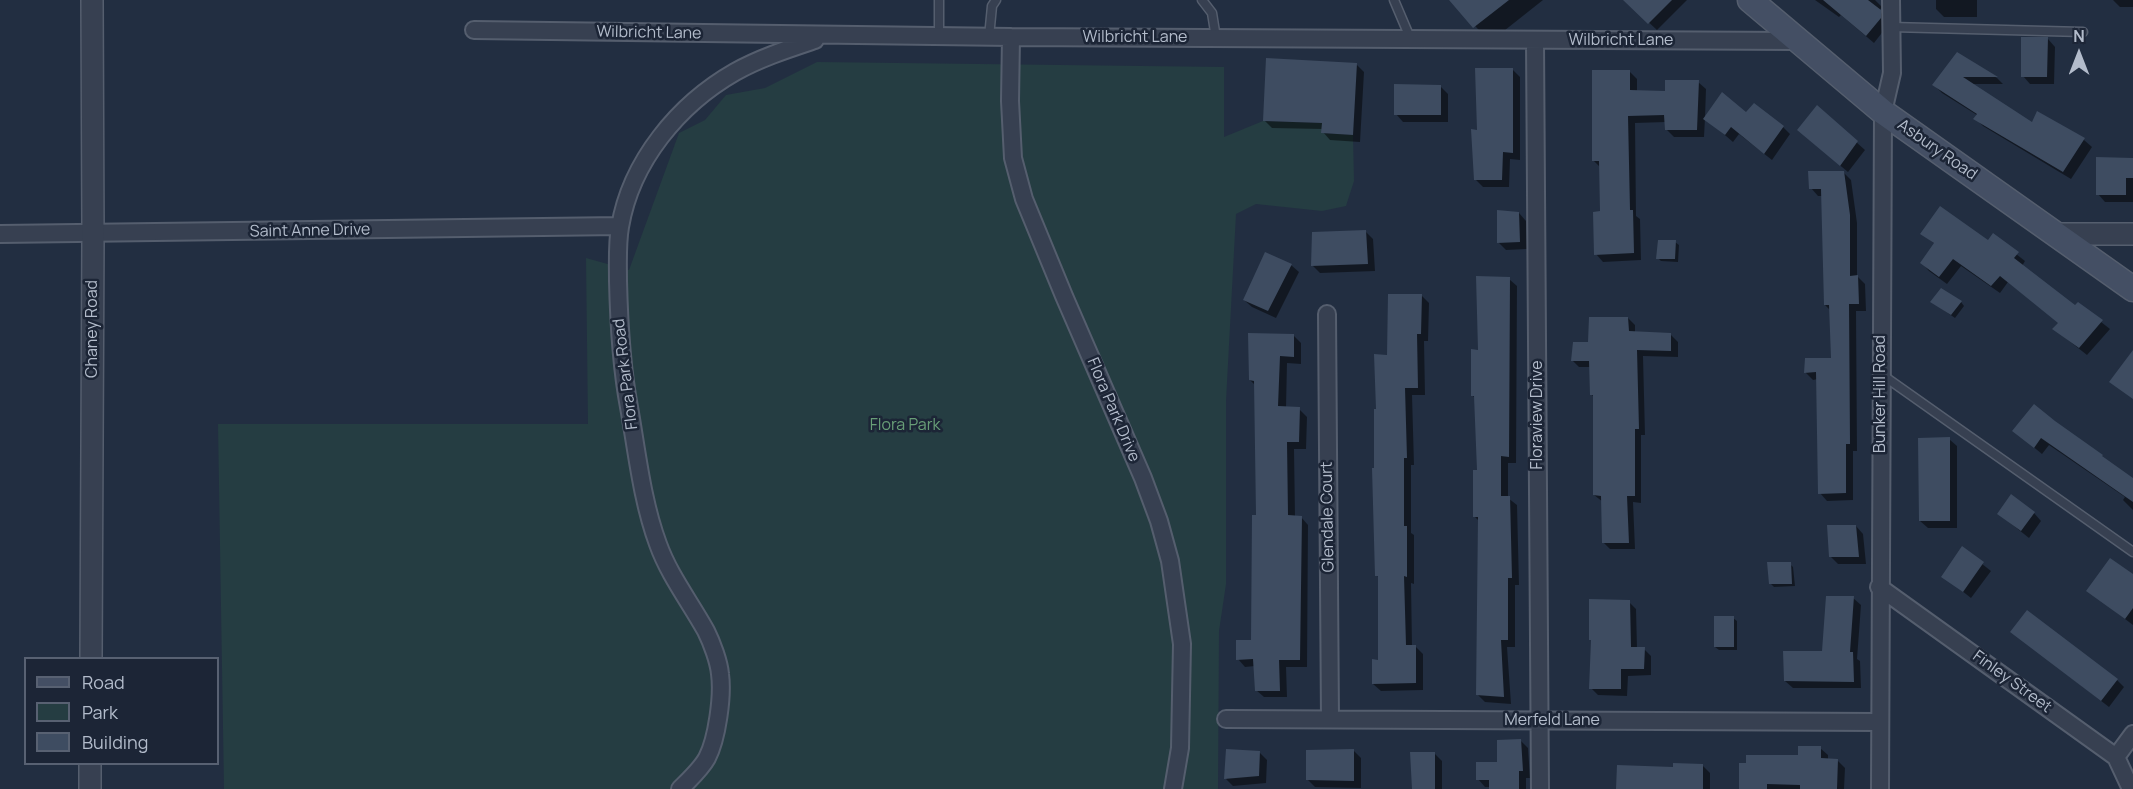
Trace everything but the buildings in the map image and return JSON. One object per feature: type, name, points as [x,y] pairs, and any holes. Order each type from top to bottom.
[{"type":"main road","name":"Asbury Road","points":[[1750,0],[1883,112],[2133,289]]},
{"type":"street","name":"Chaney Road","points":[[91,657],[92,0]]},
{"type":"street","name":"Bunker Hill Road","points":[[1880,789],[1879,587],[1883,112],[1892,73],[1891,0]]},
{"type":"street","name":"Wilbricht Lane","points":[[474,30],[988,37],[1797,41]]},
{"type":"street","name":"Flora Park Road","points":[[680,789],[706,759],[718,719],[720,674],[707,633],[658,545],[649,515],[622,361],[618,297],[620,226],[628,197],[648,156],[662,134],[689,105],[735,72],[763,58],[827,35]]},
{"type":"street","name":"Flora Park Drive","points":[[1011,37],[1010,101],[1013,158],[1024,198],[1143,478],[1159,521],[1170,561],[1182,656],[1180,748],[1173,789]]},
{"type":"street","name":"Floraview Drive","points":[[1535,41],[1540,789]]},
{"type":"street","name":"Saint Anne Drive","points":[[0,234],[620,226]]},
{"type":"street","points":[[2058,234],[2133,234]]},
{"type":"street","name":"Glendale Court","points":[[1327,314],[1330,719]]},
{"type":"street","name":"Finley Street","points":[[1879,587],[2116,757],[2130,781]]},
{"type":"street","name":"Merfeld Lane","points":[[1226,719],[1879,722]]},
{"type":"street","points":[[2116,757],[2133,734]]},
{"type":"street","points":[[90,765],[90,789]]},
{"type":"lane","points":[[939,0],[939,36]]},
{"type":"lane","points":[[988,37],[992,6],[996,0]]},
{"type":"lane","points":[[1202,0],[1212,13],[1216,38]]},
{"type":"lane","points":[[1394,0],[1411,40]]},
{"type":"lane","points":[[1892,27],[2083,32]]},
{"type":"lane","points":[[1881,374],[2133,552]]},
{"type":"green space","name":"Flora Park","points":[[817,62],[1224,67],[1224,137],[1263,121],[1322,123],[1322,133],[1353,135],[1354,181],[1346,206],[1322,211],[1256,204],[1236,214],[1226,401],[1226,584],[1219,631],[1218,789],[224,789],[218,424],[588,424],[586,258],[629,270],[679,133],[705,120],[726,95],[765,88]]}]
